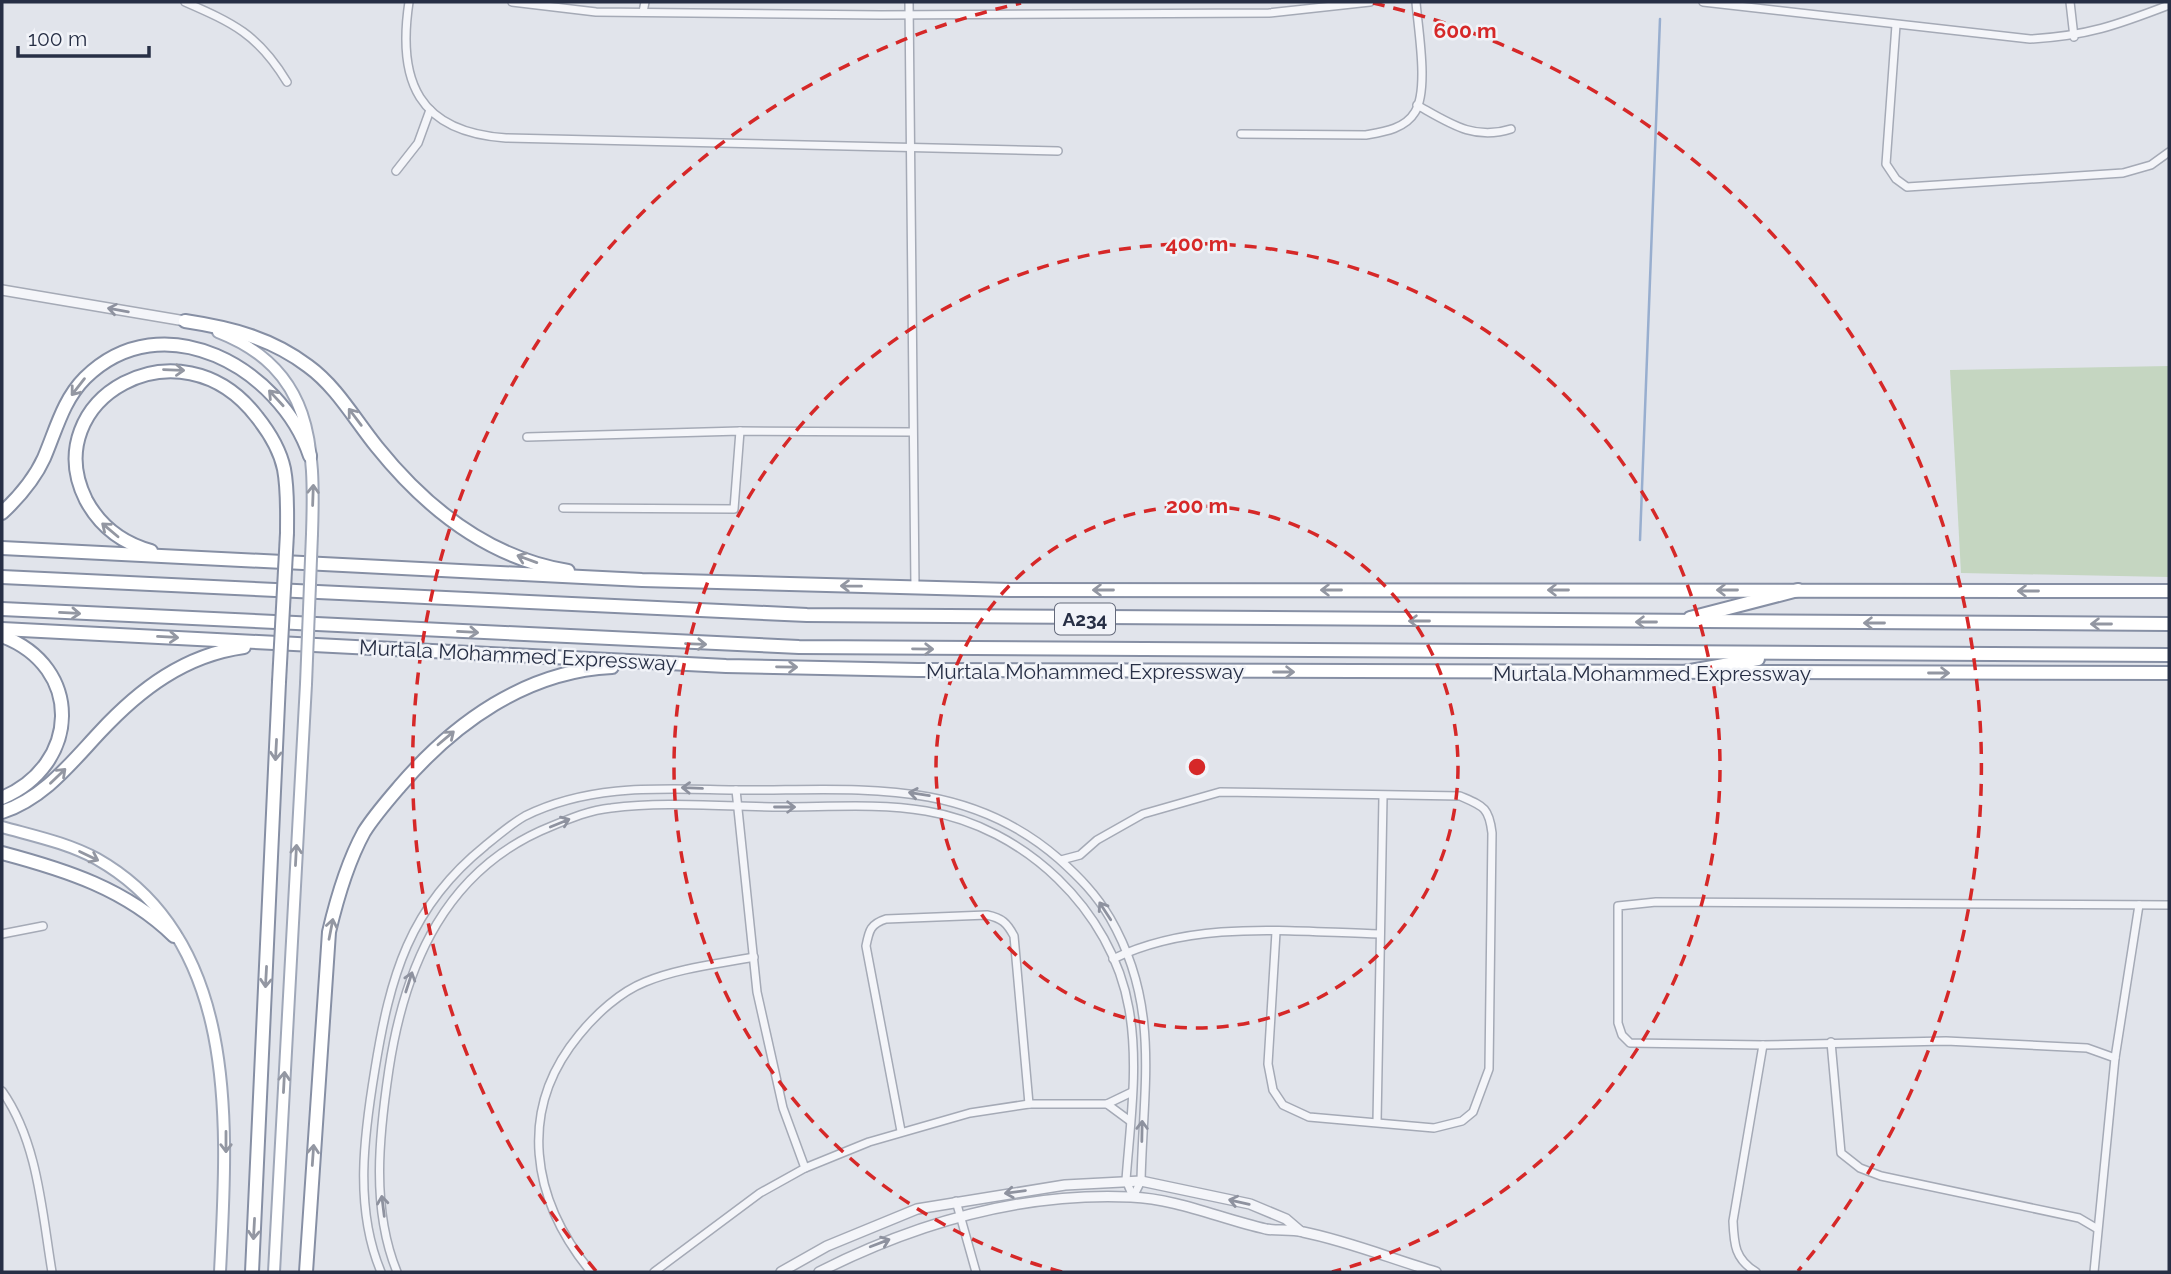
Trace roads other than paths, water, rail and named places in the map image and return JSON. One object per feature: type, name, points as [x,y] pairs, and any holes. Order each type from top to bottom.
[{"type":"highway","points":[[185,321],[248,333],[310,367],[338,396],[419,495],[467,532],[531,562],[558,569],[642,580]]},
{"type":"highway","points":[[2,513],[35,475],[65,406],[86,378],[118,355],[156,345],[178,345],[220,356],[258,379],[293,416],[310,456]]},
{"type":"highway","points":[[196,558],[138,547],[120,538],[92,511],[78,478],[78,446],[92,410],[106,395],[142,374],[163,369],[187,370],[231,388],[250,406],[276,446],[283,467],[287,533],[252,1272]]},
{"type":"highway","points":[[2,548],[642,580],[1010,590],[2169,591]]},
{"type":"highway","name":"A234","points":[[2,577],[793,615],[2169,624]]},
{"type":"highway","points":[[1673,622],[1798,590]]},
{"type":"highway","name":"Murtala Mohammed Expressway","points":[[2,609],[799,647],[2169,655]]},
{"type":"highway","name":"Murtala Mohammed Expressway","points":[[2,629],[726,666],[932,670],[2169,673]]},
{"type":"highway","points":[[2,636],[33,653],[48,671],[59,691],[62,711],[61,733],[47,766],[34,780],[2,798]]},
{"type":"highway","points":[[2,812],[40,794],[122,709],[169,673],[209,653],[273,642]]},
{"type":"highway","points":[[1679,673],[1790,654]]},
{"type":"highway","points":[[306,1272],[329,932],[341,887],[365,831],[387,801],[441,742],[499,701],[533,685],[598,668],[726,666]]},
{"type":"highway","points":[[2,853],[88,879],[118,893],[140,905],[174,936]]},
{"type":"main road","points":[[185,321],[236,339],[273,365],[300,403],[314,480],[306,684],[274,1272]]},
{"type":"main road","points":[[2,827],[71,847],[118,872],[144,894],[174,936],[200,983],[217,1045],[222,1076],[226,1158],[220,1272]]},
{"type":"street","points":[[184,2],[236,24],[271,56],[287,82]]},
{"type":"street","points":[[409,2],[405,58],[416,90],[430,110],[452,127],[484,137],[1058,151]]},
{"type":"street","points":[[512,2],[561,9],[643,12],[908,15],[1269,13],[1370,2]]},
{"type":"street","points":[[643,12],[645,2]]},
{"type":"street","points":[[909,2],[915,587]]},
{"type":"street","points":[[1032,2],[1032,13]]},
{"type":"street","points":[[1241,134],[1382,132],[1407,120],[1417,105],[1421,88],[1416,2]]},
{"type":"street","points":[[1703,2],[1763,5],[1896,25],[2030,39],[2074,37],[2112,27],[2169,5]]},
{"type":"street","points":[[2070,2],[2074,37]]},
{"type":"street","points":[[1896,25],[1886,164],[1896,180],[1907,187],[2123,173],[2151,165],[2169,152]]},
{"type":"street","points":[[1417,105],[1470,132],[1493,135],[1511,129]]},
{"type":"street","points":[[396,171],[418,143],[430,110]]},
{"type":"street","points":[[2,290],[185,321]]},
{"type":"street","points":[[527,437],[740,431],[912,432]]},
{"type":"street","points":[[563,508],[729,511],[736,504],[740,431]]},
{"type":"street","points":[[381,1272],[368,1226],[364,1140],[393,976],[418,922],[436,892],[461,864],[525,817],[594,793],[646,787],[891,790],[968,805],[1003,820],[1042,844],[1074,871],[1111,920],[1141,997],[1147,1029],[1141,1181],[1133,1197]]},
{"type":"street","points":[[736,790],[754,957],[768,1052],[783,1108],[805,1168]]},
{"type":"street","points":[[1061,860],[1080,855],[1097,840],[1143,814],[1220,792],[1383,797],[1460,796],[1482,806],[1490,815],[1492,833],[1489,1069],[1473,1112],[1462,1121],[1434,1128],[1309,1117],[1283,1105],[1273,1090],[1268,1064],[1276,932]]},
{"type":"street","points":[[1377,1122],[1383,797]]},
{"type":"street","points":[[397,1272],[386,1230],[379,1142],[398,1015],[411,972],[445,911],[483,865],[541,830],[608,808],[666,804],[883,807],[926,811],[964,821],[1031,855],[1063,883],[1088,915],[1114,959],[1122,979],[1130,1012],[1132,1092],[1126,1180],[1133,1197]]},
{"type":"street","points":[[1074,871],[1080,855]]},
{"type":"street","points":[[2115,1058],[2087,1048],[2059,1045],[1946,1041],[1763,1045],[1630,1042],[1622,1035],[1618,1023],[1618,906],[1656,902],[2169,905]]},
{"type":"street","points":[[2094,1272],[2096,1228],[2115,1058],[2139,905]]},
{"type":"street","points":[[901,1131],[866,946],[870,928],[874,923],[886,919],[988,915],[999,917],[1009,925],[1014,936],[1029,1104]]},
{"type":"street","points":[[2,934],[43,926]]},
{"type":"street","points":[[1114,959],[1126,953],[1193,935],[1232,931],[1380,934]]},
{"type":"street","points":[[591,1272],[554,1213],[540,1164],[538,1140],[541,1109],[554,1069],[588,1024],[622,995],[644,982],[754,957]]},
{"type":"street","points":[[1831,1042],[1841,1153],[1860,1168],[1881,1176],[2079,1218],[2096,1228]]},
{"type":"street","points":[[1756,1272],[1742,1264],[1734,1248],[1733,1221],[1763,1045]]},
{"type":"street","points":[[2,1091],[23,1128],[35,1173],[52,1272]]},
{"type":"street","points":[[654,1272],[730,1214],[805,1168],[901,1131],[970,1113],[1029,1104],[1107,1104],[1132,1092]]},
{"type":"street","points":[[1107,1104],[1130,1121]]},
{"type":"street","points":[[781,1272],[827,1246],[917,1209],[956,1200],[1065,1185],[1126,1180],[1250,1205],[1286,1219],[1300,1231]]},
{"type":"street","points":[[819,1272],[868,1247],[960,1216],[1074,1198],[1133,1197],[1182,1206],[1266,1229],[1300,1231],[1436,1272]]},
{"type":"street","points":[[956,1200],[976,1272]]},
{"type":"waterway","points":[[1640,540],[1660,19]]}]
